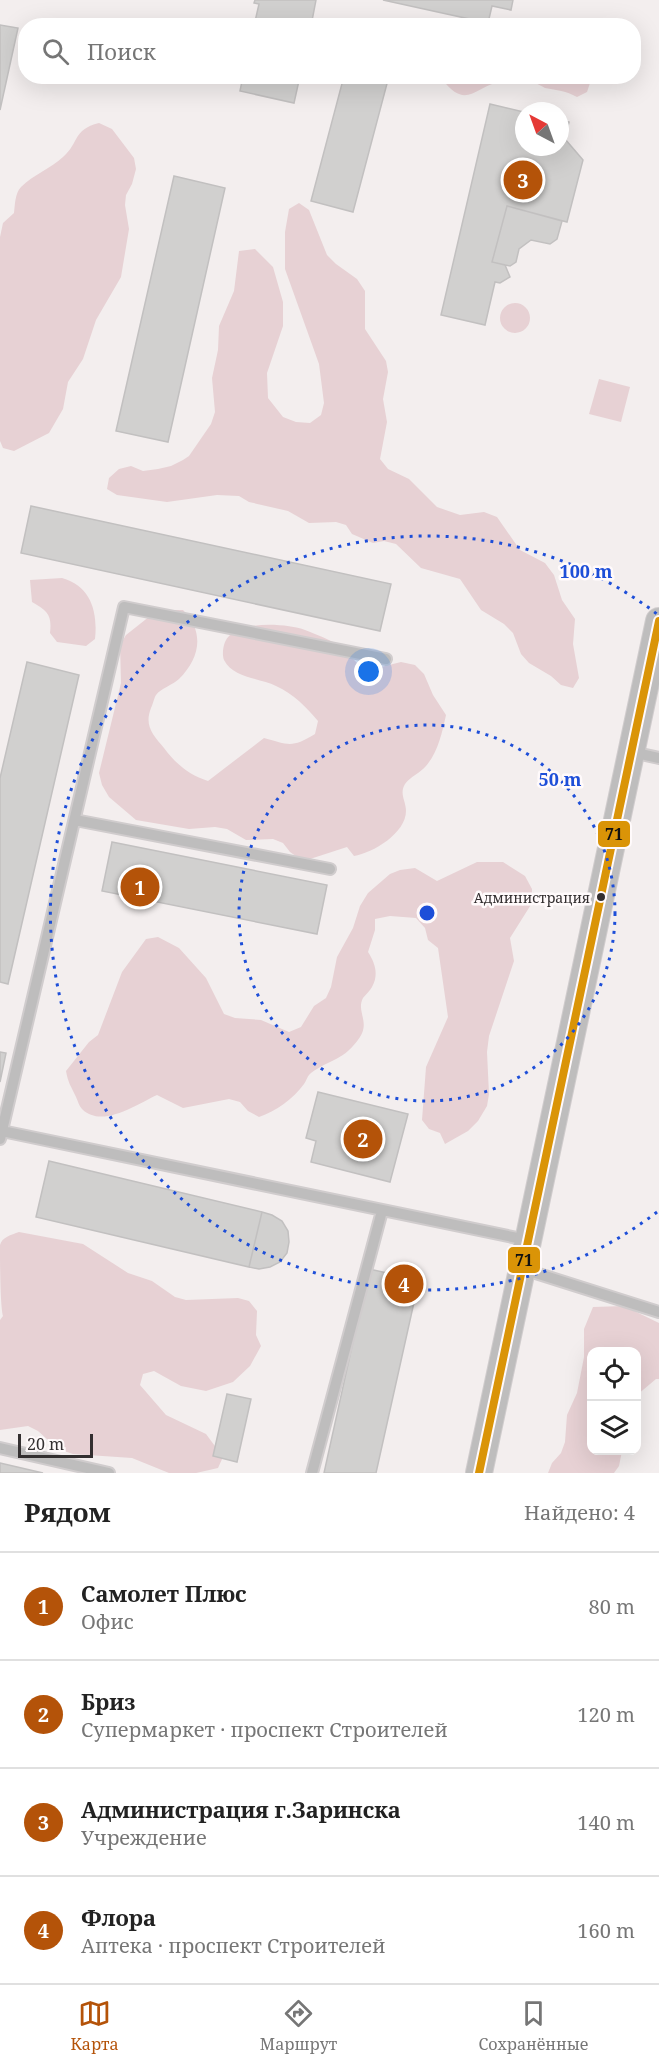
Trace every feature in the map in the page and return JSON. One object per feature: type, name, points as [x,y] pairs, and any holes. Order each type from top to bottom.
[{"type":"street","points":[[479,1473],[659,621]]},
{"type":"lane","points":[[386,659],[124,607],[1,1135],[528,1241]]},
{"type":"lane","points":[[632,752],[659,758]]},
{"type":"lane","points":[[75,820],[330,869]]},
{"type":"lane","points":[[312,1473],[382,1211]]},
{"type":"lane","points":[[523,1269],[659,1312]]},
{"type":"lane","points":[[0,1448],[109,1473]]},
{"type":"shaded area","points":[[446,84],[493,84],[464,95]]},
{"type":"shaded area","points":[[538,84],[590,84],[587,92],[577,97]]},
{"type":"shaded area","points":[[99,123],[112,129],[134,158],[136,169],[126,195],[125,205],[129,229],[121,277],[96,320],[83,359],[68,382],[63,409],[49,433],[14,451],[3,448],[0,441],[0,237],[3,223],[14,213],[16,196],[21,187],[63,157],[84,129]]},
{"type":"shaded area","points":[[299,203],[309,210],[327,255],[357,279],[365,291],[365,329],[386,361],[388,372],[383,399],[387,422],[380,459],[388,469],[409,479],[437,507],[460,515],[484,512],[497,517],[520,550],[545,563],[554,575],[562,600],[575,619],[573,644],[579,678],[573,688],[561,685],[529,663],[521,654],[513,633],[504,624],[481,610],[460,579],[421,568],[396,544],[384,541],[373,543],[352,534],[346,525],[336,522],[309,523],[288,511],[249,502],[239,496],[217,495],[167,502],[117,495],[107,489],[109,478],[119,469],[131,466],[143,471],[158,469],[183,460],[189,456],[211,424],[215,412],[212,378],[218,350],[219,326],[234,291],[239,251],[255,249],[273,267],[283,302],[283,326],[267,373],[268,398],[283,417],[296,422],[310,423],[321,415],[324,403],[319,364],[285,269],[285,232],[289,209]]},
{"type":"shaded area","points":[[515,303],[525,308],[530,318],[525,328],[515,333],[505,328],[500,318],[505,308]]},
{"type":"shaded area","points":[[599,379],[630,387],[621,422],[589,414]]},
{"type":"shaded area","points":[[62,578],[80,587],[94,610],[95,639],[86,646],[57,642],[50,633],[48,614],[32,602],[30,580]]},
{"type":"shaded area","points":[[168,610],[183,610],[190,618],[195,627],[197,645],[192,662],[186,671],[156,695],[149,714],[149,725],[156,739],[178,764],[195,776],[208,781],[264,738],[285,744],[301,742],[315,734],[318,721],[304,706],[282,689],[240,674],[228,666],[223,658],[224,644],[230,635],[238,630],[273,625],[305,630],[338,645],[365,671],[401,662],[415,665],[424,674],[433,695],[446,715],[434,755],[403,788],[405,819],[395,834],[379,846],[362,854],[354,856],[347,847],[310,859],[300,859],[283,843],[273,839],[246,840],[227,829],[215,827],[189,829],[136,820],[109,797],[102,785],[99,773],[121,683],[120,645],[126,635],[150,616]]},
{"type":"shaded area","points":[[477,862],[503,862],[525,876],[532,889],[532,903],[510,938],[514,961],[489,1036],[487,1106],[478,1121],[468,1131],[445,1144],[440,1133],[429,1129],[422,1120],[426,1067],[448,1017],[438,948],[428,940],[425,928],[416,918],[390,916],[375,919],[375,930],[368,952],[376,973],[372,987],[361,1003],[363,1032],[348,1051],[311,1073],[295,1095],[278,1108],[259,1117],[248,1111],[240,1102],[229,1099],[183,1108],[157,1095],[130,1109],[109,1116],[90,1115],[80,1106],[66,1071],[89,1042],[98,1035],[122,972],[146,939],[158,937],[179,948],[206,978],[224,1014],[235,1018],[261,1020],[289,1032],[301,1027],[314,1006],[326,998],[331,987],[337,957],[368,893],[390,874],[400,870],[415,868],[437,881]]},
{"type":"shaded area","points":[[19,1232],[83,1244],[128,1273],[152,1281],[175,1297],[186,1300],[238,1298],[249,1301],[257,1311],[256,1335],[261,1346],[250,1366],[233,1382],[206,1391],[181,1386],[154,1371],[143,1374],[140,1385],[166,1415],[206,1434],[223,1457],[218,1468],[196,1473],[169,1473],[132,1458],[73,1454],[58,1449],[38,1431],[28,1426],[0,1430],[0,1320],[3,1316],[0,1245],[5,1238]]},
{"type":"shaded area","points":[[624,1306],[659,1323],[659,1379],[641,1392],[641,1347],[587,1347],[587,1455],[621,1455],[619,1466],[614,1473],[548,1473],[565,1442],[567,1415],[577,1393],[584,1357],[584,1329],[593,1307]]},
{"type":"building","points":[[255,0],[316,0],[313,18],[256,18],[259,4],[254,3]]},
{"type":"building","points":[[383,0],[513,0],[511,10],[492,6],[489,18],[465,18]]},
{"type":"building","points":[[0,25],[18,28],[0,110]]},
{"type":"building","points":[[241,84],[298,84],[294,103],[240,91]]},
{"type":"building","points":[[342,84],[387,84],[353,212],[311,201]]},
{"type":"building","points":[[490,104],[515,110],[515,156],[569,156],[569,144],[583,160],[567,222],[507,206],[492,262],[505,265],[510,277],[500,283],[495,282],[485,325],[441,315]]},
{"type":"building","points":[[174,176],[225,188],[168,442],[116,431]]},
{"type":"building","points":[[507,206],[562,221],[557,239],[550,244],[531,240],[519,249],[516,262],[510,266],[492,262]]},
{"type":"building","points":[[31,506],[391,584],[380,631],[21,553]]},
{"type":"building","points":[[27,662],[79,675],[8,984],[0,982],[0,778]]},
{"type":"building","points":[[112,842],[327,885],[317,934],[102,891]]},
{"type":"building","points":[[0,1052],[6,1053],[0,1082]]},
{"type":"building","points":[[318,1092],[408,1114],[390,1182],[311,1162],[316,1141],[306,1138]]},
{"type":"building","points":[[49,1161],[262,1212],[249,1267],[36,1217]]},
{"type":"building","points":[[262,1212],[282,1221],[288,1231],[289,1242],[287,1253],[280,1262],[259,1269],[249,1267]]},
{"type":"building","points":[[369,1269],[419,1280],[376,1473],[324,1473]]},
{"type":"building","points":[[227,1394],[251,1399],[237,1462],[213,1456]]},
{"type":"building","points":[[0,1463],[43,1473],[0,1473]]},
{"type":"transit line","name":"71","points":[[479,1473],[659,621]]},
{"type":"place","name":"Администрация г.Заринска","points":[[523,180]]},
{"type":"place","name":"Самолет Плюс","points":[[140,887]]},
{"type":"place","name":"Администрация","points":[[601,897]]},
{"type":"place","name":"Бриз","points":[[363,1139]]},
{"type":"place","name":"Флора","points":[[404,1284]]}]
